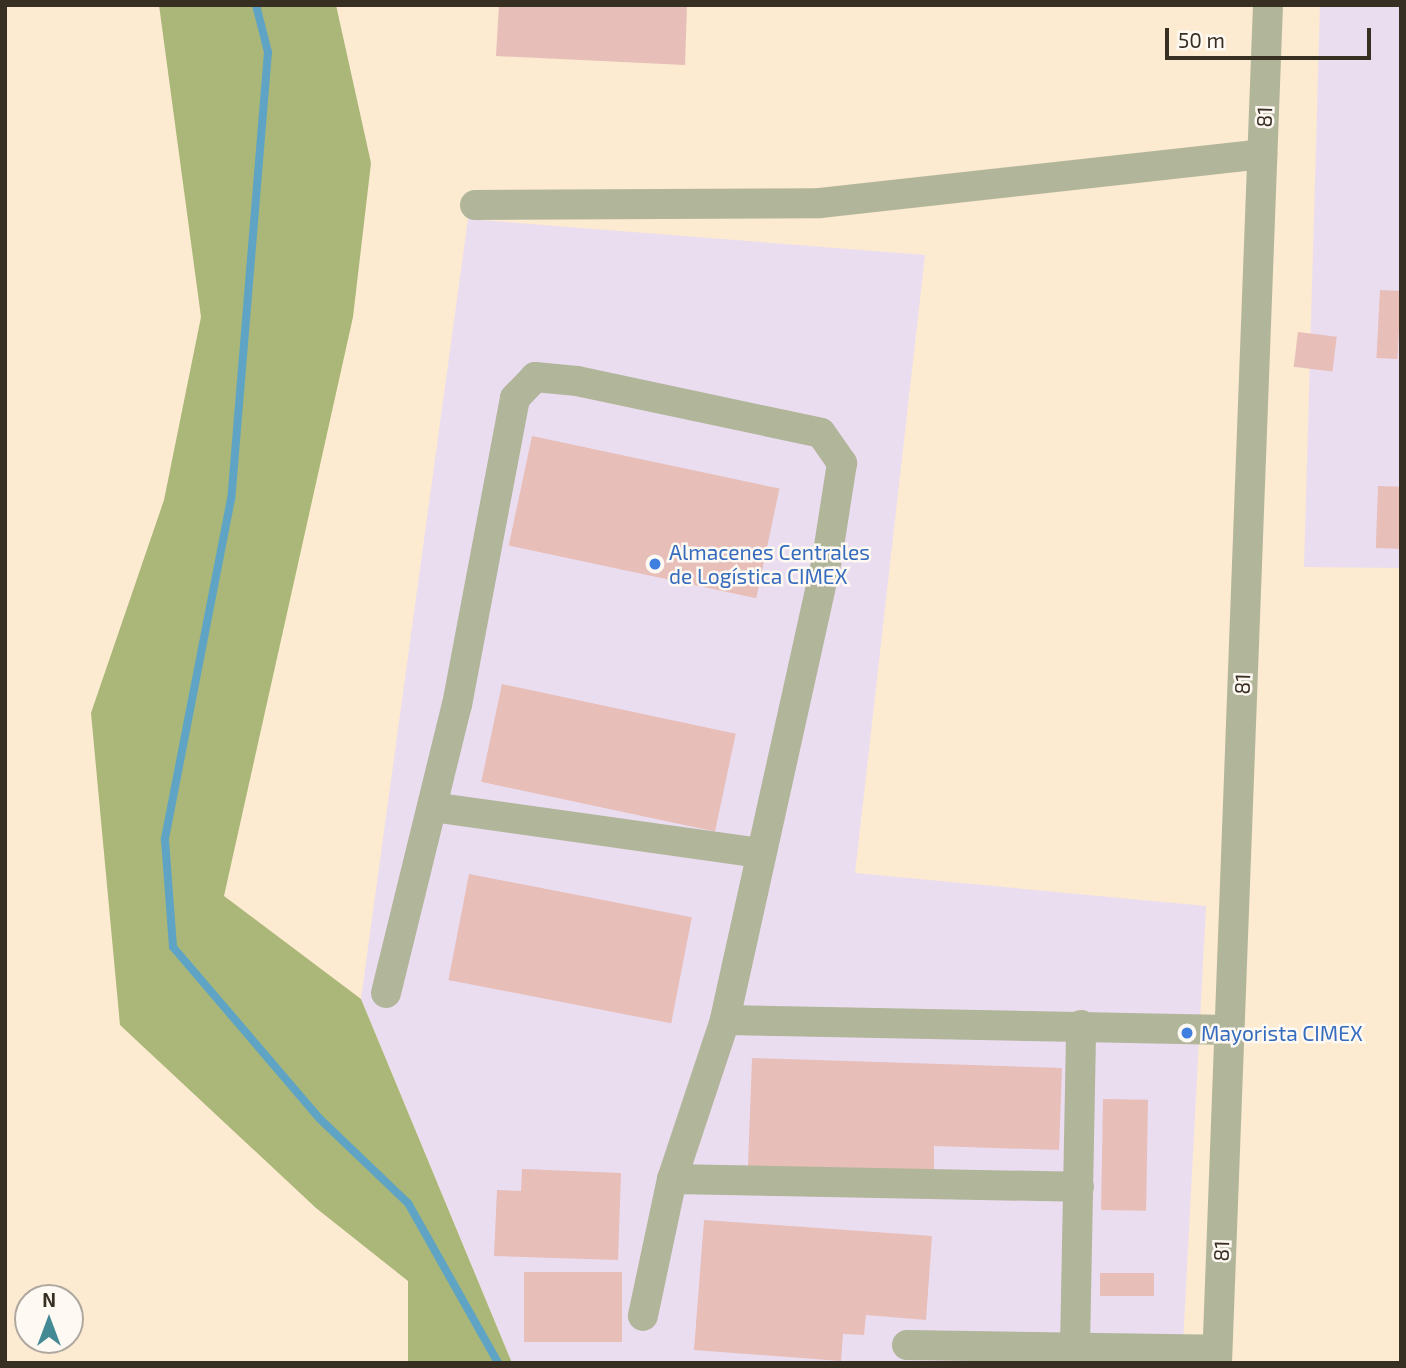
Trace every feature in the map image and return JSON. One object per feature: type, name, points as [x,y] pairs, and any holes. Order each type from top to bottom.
[{"type":"street","name":"81","points":[[1217,1356],[1268,5]]},
{"type":"street","points":[[475,205],[820,203],[1262,154]]},
{"type":"street","points":[[386,993],[457,705],[515,398],[535,377],[577,381],[821,433],[842,463],[827,559],[725,1020],[672,1179],[643,1316]]},
{"type":"street","points":[[432,807],[761,853]]},
{"type":"street","points":[[725,1020],[1229,1030]]},
{"type":"street","points":[[1074,1348],[1081,1025]]},
{"type":"street","points":[[672,1179],[1079,1186]]},
{"type":"street","points":[[907,1345],[1074,1348],[1217,1356]]},
{"type":"shaded area","points":[[1320,5],[1401,5],[1401,568],[1304,567]]},
{"type":"shaded area","name":"Almacenes Centrales de Logística CIMEX","points":[[468,219],[925,255],[855,873],[1206,906],[1182,1363],[512,1363],[361,999]]},
{"type":"green space","points":[[159,5],[336,5],[371,163],[353,317],[224,896],[361,999],[512,1363],[408,1363],[408,1281],[316,1208],[120,1025],[91,713],[164,500],[201,317]]},
{"type":"building","points":[[499,5],[687,5],[685,65],[496,56]]},
{"type":"building","points":[[1380,290],[1401,291],[1397,359],[1376,358]]},
{"type":"building","points":[[1298,332],[1337,337],[1332,371],[1294,367]]},
{"type":"building","points":[[532,436],[779,489],[756,598],[509,546]]},
{"type":"building","points":[[1378,486],[1401,487],[1399,549],[1376,548]]},
{"type":"building","points":[[502,684],[736,734],[715,832],[481,782]]},
{"type":"building","points":[[469,874],[692,917],[671,1023],[448,980]]},
{"type":"building","points":[[752,1058],[1062,1068],[1059,1150],[934,1146],[934,1172],[748,1166]]},
{"type":"building","points":[[1103,1099],[1148,1100],[1146,1211],[1101,1210]]},
{"type":"building","points":[[522,1169],[621,1173],[618,1260],[494,1256],[497,1190],[521,1191]]},
{"type":"building","points":[[704,1220],[932,1236],[926,1320],[866,1315],[864,1335],[843,1334],[841,1361],[694,1350]]},
{"type":"building","points":[[524,1272],[622,1272],[622,1342],[524,1342]]},
{"type":"building","points":[[1100,1273],[1154,1273],[1154,1296],[1100,1296]]},
{"type":"waterway","points":[[256,5],[268,52],[231,499],[165,840],[173,947],[320,1119],[408,1203],[498,1363]]},
{"type":"place","name":"Almacenes Centrales de Logística CIMEX","points":[[655,564]]},
{"type":"place","name":"Mayorista CIMEX","points":[[1187,1033]]}]
